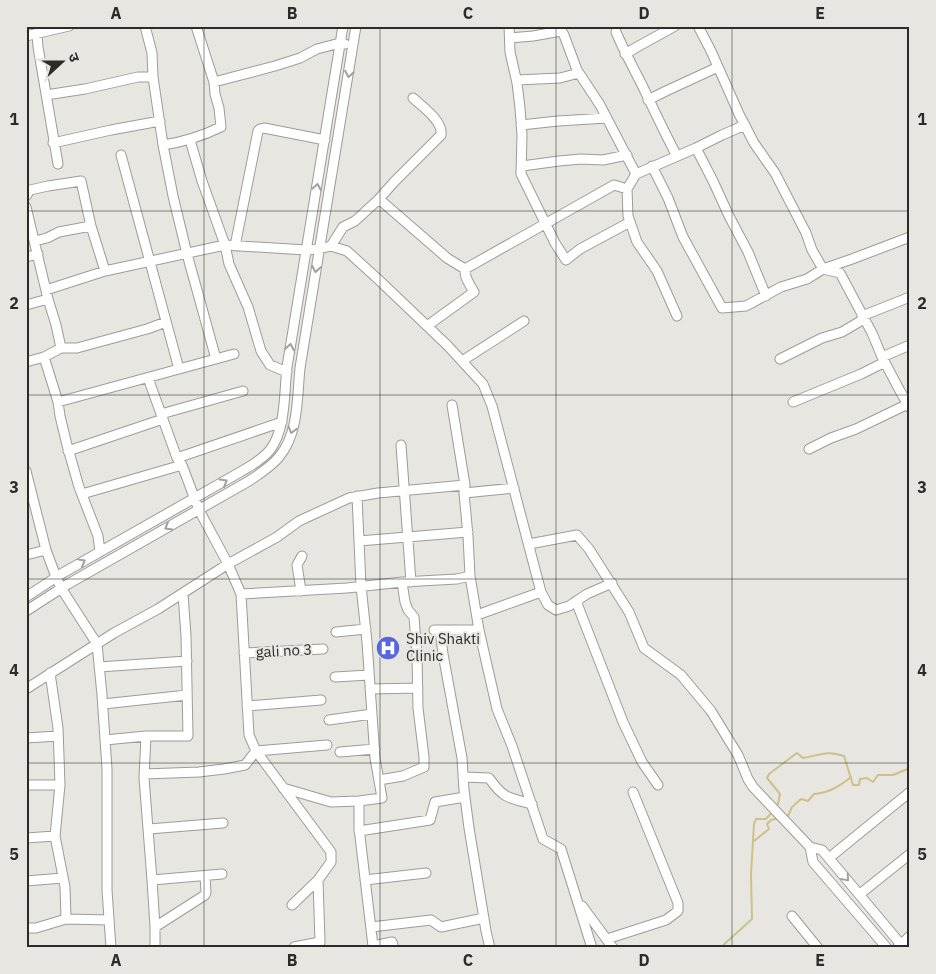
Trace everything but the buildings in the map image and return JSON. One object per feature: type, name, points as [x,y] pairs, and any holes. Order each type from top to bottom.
[{"type":"street","points":[[145,26],[152,53],[153,77],[173,196],[186,254],[216,359]]},
{"type":"street","points":[[163,145],[190,140],[221,127],[214,82],[196,26]]},
{"type":"street","points":[[26,597],[56,577],[258,461],[269,451],[276,440],[282,422],[287,372],[343,26]]},
{"type":"street","points":[[26,611],[61,588],[249,481],[266,470],[279,458],[288,444],[294,424],[300,368],[356,26]]},
{"type":"street","points":[[509,26],[510,52],[517,80],[521,125],[521,174],[555,243],[566,260],[580,249],[630,222]]},
{"type":"street","points":[[625,54],[675,26]]},
{"type":"street","points":[[698,26],[754,144],[775,173],[806,233],[812,250],[823,269],[840,273],[909,405],[809,449]]},
{"type":"street","points":[[26,36],[66,27]]},
{"type":"street","points":[[510,38],[560,28],[579,73],[608,118],[636,174]]},
{"type":"street","points":[[616,32],[625,54],[677,156]]},
{"type":"street","points":[[37,34],[53,143],[58,164]]},
{"type":"street","points":[[214,82],[300,58],[317,49],[340,43],[353,45]]},
{"type":"street","points":[[648,100],[718,67]]},
{"type":"street","points":[[517,80],[560,78],[579,73]]},
{"type":"street","points":[[46,95],[85,89],[138,77],[153,77]]},
{"type":"street","points":[[331,246],[343,227],[355,221],[380,199],[394,182],[441,135],[440,123],[413,98]]},
{"type":"street","points":[[521,125],[608,118]]},
{"type":"street","points":[[53,143],[160,120]]},
{"type":"street","points":[[677,316],[657,271],[637,242],[628,216],[627,190],[636,174],[745,125]]},
{"type":"street","points":[[236,246],[258,131],[264,128],[325,140]]},
{"type":"street","points":[[190,140],[230,264],[248,307],[261,351],[270,364],[287,372]]},
{"type":"street","points":[[696,148],[748,252],[766,296]]},
{"type":"street","points":[[121,155],[179,369]]},
{"type":"street","points":[[522,166],[559,160],[603,160],[627,155]]},
{"type":"street","points":[[652,166],[668,198],[683,237],[722,308],[746,306],[781,287],[807,279],[823,269],[852,260],[910,237]]},
{"type":"street","points":[[26,196],[30,190],[81,181],[91,226],[105,271]]},
{"type":"street","points":[[464,270],[614,185],[627,190]]},
{"type":"street","points":[[380,199],[447,258],[464,270],[474,292],[427,326]]},
{"type":"street","points":[[26,207],[61,348]]},
{"type":"street","points":[[35,241],[59,232],[91,226]]},
{"type":"street","points":[[26,305],[105,271],[225,245],[306,250],[331,246],[348,251],[427,326],[484,384],[492,406],[541,592],[548,605],[556,610],[569,606],[587,594],[612,583]]},
{"type":"street","points":[[26,257],[38,254]]},
{"type":"street","points":[[780,359],[822,338],[842,332],[863,317],[910,297]]},
{"type":"street","points":[[26,362],[61,348],[77,348],[166,322]]},
{"type":"street","points":[[462,361],[524,322]]},
{"type":"street","points":[[793,402],[861,374],[910,345]]},
{"type":"street","points":[[58,402],[234,354]]},
{"type":"street","points":[[44,356],[58,402],[68,450],[98,536],[100,552]]},
{"type":"street","points":[[148,378],[194,499],[228,564],[241,594],[249,735],[256,752],[331,852],[331,862],[318,880],[292,905]]},
{"type":"street","points":[[68,450],[243,391]]},
{"type":"street","points":[[452,405],[465,489],[470,576],[479,630],[497,709],[512,746],[543,839],[561,849],[592,948]]},
{"type":"street","points":[[82,494],[179,462],[282,422]]},
{"type":"street","points":[[379,780],[403,776],[424,767],[418,708],[414,617],[408,610],[405,602],[408,537],[401,445]]},
{"type":"street","points":[[26,471],[31,508],[56,577],[97,644],[107,769],[107,890],[111,948]]},
{"type":"street","points":[[26,689],[97,644],[183,594],[228,564],[277,537],[299,521],[349,498],[405,490],[514,488]]},
{"type":"street","points":[[283,788],[331,802],[382,798],[372,714],[357,496]]},
{"type":"street","points":[[359,541],[468,532]]},
{"type":"street","points":[[529,544],[577,534],[589,548],[612,583],[628,612],[644,648],[681,675],[711,711],[738,755],[748,779],[809,846],[813,862],[887,948]]},
{"type":"street","points":[[26,555],[46,550]]},
{"type":"street","points":[[301,591],[297,565],[302,556]]},
{"type":"street","points":[[241,594],[456,579],[470,576]]},
{"type":"street","points":[[477,615],[541,592]]},
{"type":"street","points":[[105,740],[146,736],[188,736],[187,661],[183,594]]},
{"type":"street","points":[[576,601],[623,722],[642,762],[658,785]]},
{"type":"street","points":[[336,632],[366,629]]},
{"type":"street","points":[[479,630],[437,630],[462,758],[465,797],[490,948]]},
{"type":"street","name":"gali no 3","points":[[244,653],[323,649]]},
{"type":"street","points":[[99,667],[187,661]]},
{"type":"street","points":[[50,673],[58,736],[60,785],[55,836],[65,887],[66,919]]},
{"type":"street","points":[[335,677],[369,675]]},
{"type":"street","points":[[370,689],[418,688]]},
{"type":"street","points":[[103,704],[187,695]]},
{"type":"street","points":[[247,706],[321,700]]},
{"type":"street","points":[[329,720],[372,714]]},
{"type":"street","points":[[26,738],[58,736]]},
{"type":"street","points":[[146,736],[144,774],[155,948]]},
{"type":"street","points":[[144,774],[199,772],[231,768],[245,765],[256,752],[327,745]]},
{"type":"street","points":[[340,752],[375,749]]},
{"type":"street","points":[[463,777],[489,778],[497,790],[507,797],[532,804]]},
{"type":"street","points":[[26,785],[60,785]]},
{"type":"street","points":[[607,939],[666,920],[678,911],[678,903],[633,792]]},
{"type":"street","points":[[829,858],[910,792]]},
{"type":"street","points":[[360,831],[430,820],[434,802],[465,797]]},
{"type":"street","points":[[359,801],[360,831],[371,927],[369,947],[392,942],[394,948]]},
{"type":"street","points":[[148,829],[223,823]]},
{"type":"street","points":[[26,838],[55,836]]},
{"type":"street","points":[[809,846],[822,850],[901,946],[910,936]]},
{"type":"street","points":[[860,894],[910,854]]},
{"type":"street","points":[[365,880],[426,873]]},
{"type":"street","points":[[152,880],[222,874]]},
{"type":"street","points":[[155,927],[205,894],[205,876]]},
{"type":"street","points":[[26,880],[63,878]]},
{"type":"street","points":[[294,947],[323,945],[318,880]]},
{"type":"street","points":[[577,900],[613,948]]},
{"type":"street","points":[[792,916],[818,948]]},
{"type":"street","points":[[371,927],[431,920],[441,927],[484,918]]},
{"type":"street","points":[[26,928],[36,928],[66,919],[109,920]]},
{"type":"waterway","points":[[775,807],[778,804],[780,794],[767,778],[769,774],[797,753],[803,758],[828,753],[844,756],[853,785],[859,785],[860,779],[867,778],[873,782],[878,775],[893,775],[910,768]]},
{"type":"waterway","points":[[786,817],[792,807],[801,799],[808,801],[814,794],[834,788],[851,777]]},
{"type":"waterway","points":[[720,948],[752,919],[751,874],[754,824],[756,819],[766,819],[773,811]]},
{"type":"waterway","points":[[754,841],[769,829],[767,824],[771,820],[779,818]]},
{"type":"place","name":"Shiv Shakti Clinic","points":[[388,648]]}]
